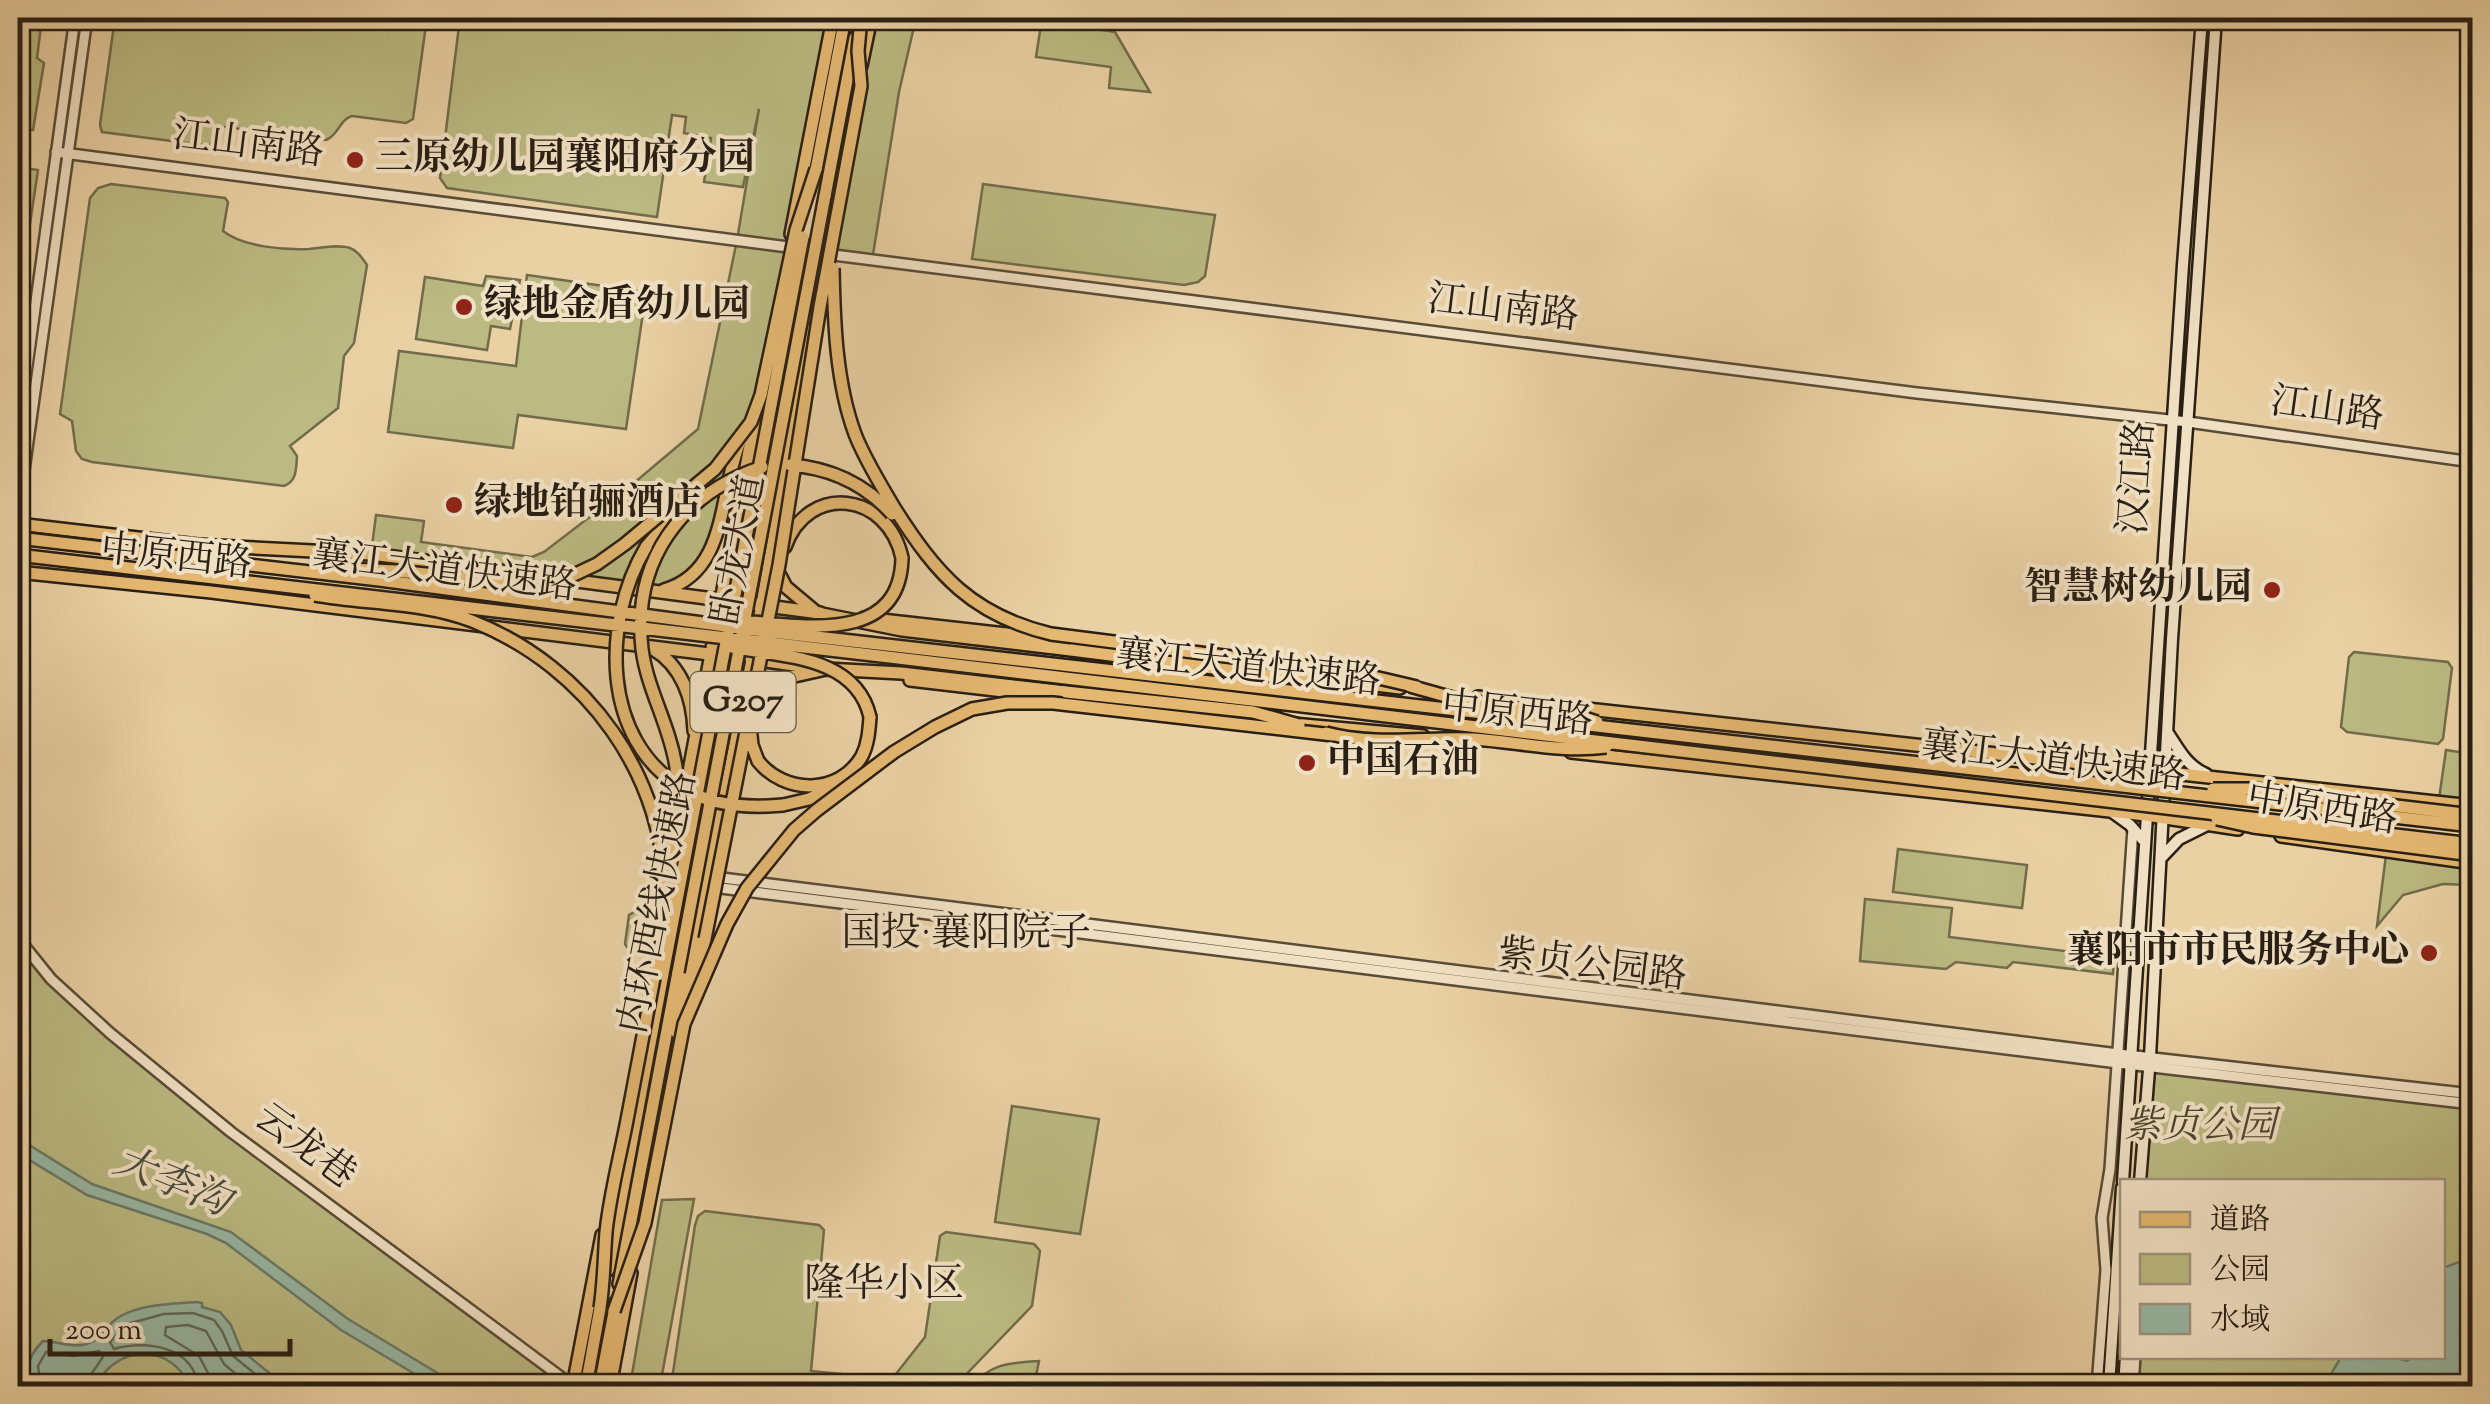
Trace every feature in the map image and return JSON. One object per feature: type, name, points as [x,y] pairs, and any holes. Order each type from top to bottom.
[{"type":"main road","name":"卧龙大道","points":[[573,1386],[718,601],[832,18]]},
{"type":"main road","name":"内环西线快速路","points":[[586,1386],[845,18]]},
{"type":"main road","name":"内环西线快速路","points":[[600,1386],[860,18]]},
{"type":"main road","points":[[614,1311],[645,1222],[779,565],[861,86],[860,18]]},
{"type":"main road","name":"卧龙大道","points":[[610,1386],[752,660],[871,18]]},
{"type":"main road","name":"汉江路","points":[[2123,1179],[2202,18]]},
{"type":"main road","name":"汉江路","points":[[2140,1179],[2216,18]]},
{"type":"main road","points":[[816,169],[796,230],[761,395],[751,422],[716,469],[646,547],[631,573],[622,602],[615,646],[618,686],[632,732],[663,774],[687,791],[715,801],[783,806],[835,789],[972,709],[1007,702],[1053,703],[1400,742],[1474,739],[1577,751],[1626,745]]},
{"type":"main road","points":[[833,240],[841,378],[855,434],[879,482],[918,544]]},
{"type":"main road","points":[[654,593],[679,586],[706,564],[736,450],[758,400]]},
{"type":"main road","points":[[600,1308],[609,1212],[666,905],[678,805],[670,735],[642,649],[650,571],[677,520],[694,502],[738,475],[765,466],[806,466],[840,476],[869,492],[951,585],[1004,620],[1026,628],[1085,640],[1357,673],[1460,700],[1578,716],[1620,730]]},
{"type":"main road","points":[[276,568],[396,570],[522,584],[561,581],[611,554],[716,469]]},
{"type":"main road","points":[[632,620],[852,624],[887,604],[902,574],[899,543],[880,516],[866,508],[838,504],[814,510],[792,528],[779,565]]},
{"type":"main road","points":[[776,519],[776,568],[786,588],[817,612],[902,630],[1276,676],[1417,686]]},
{"type":"main road","name":"中原西路","points":[[18,524],[198,545],[371,554],[718,601],[1256,662],[1302,676],[2118,770],[2329,788],[2472,806]]},
{"type":"main road","name":"襄江大道快速路","points":[[18,538],[276,568],[632,620],[1626,745],[2090,796],[2472,844]]},
{"type":"main road","name":"襄江大道快速路","points":[[18,555],[2092,781],[2472,826]]},
{"type":"main road","name":"中原西路","points":[[18,572],[645,644],[1262,722],[1334,726],[2146,814],[2472,859]]},
{"type":"main road","points":[[247,581],[468,619],[547,661],[584,694],[632,759],[657,829],[666,905]]},
{"type":"main road","points":[[632,620],[809,662],[845,675],[858,686],[866,702],[869,735],[864,753],[856,766],[822,786],[790,784],[766,770],[758,760],[750,733],[750,700]]},
{"type":"main road","points":[[645,644],[662,654],[681,678],[693,710],[694,738]]},
{"type":"main road","points":[[710,860],[722,838],[750,712],[777,680],[826,669],[901,673],[1253,712],[1333,735]]},
{"type":"main road","points":[[2118,770],[2145,757],[2153,732]]},
{"type":"main road","points":[[2168,732],[2195,770],[2216,779]]},
{"type":"main road","points":[[684,1024],[727,924],[764,866],[816,810],[894,752]]},
{"type":"main road","points":[[2092,781],[2126,779],[2254,789],[2472,815]]},
{"type":"main road","points":[[2090,796],[2122,807],[2472,859]]},
{"type":"main road","points":[[2111,811],[2143,837],[2144,856]]},
{"type":"main road","points":[[2160,859],[2195,828],[2211,824]]},
{"type":"main road","name":"汉江路","points":[[2108,1386],[2120,1225]]},
{"type":"main road","points":[[2124,1386],[2126,1359]]},
{"type":"street","points":[[18,513],[75,18]]},
{"type":"street","points":[[18,432],[87,18]]},
{"type":"street","name":"江山南路","points":[[62,152],[788,247]]},
{"type":"street","name":"江山南路","points":[[826,254],[1880,388],[2173,421]]},
{"type":"street","name":"江山路","points":[[2173,421],[2472,462]]},
{"type":"street","points":[[2097,1386],[2106,1270],[2102,1218],[2110,1169],[2133,828]]},
{"type":"street","name":"紫贞公园路","points":[[706,881],[2132,1060],[2472,1094]]},
{"type":"street","name":"云龙巷","points":[[18,938],[51,979],[219,1122],[573,1386]]},
{"type":"street","name":"紫贞公园路","points":[[2150,1062],[2472,1104]]},
{"type":"street","points":[[2133,1386],[2135,1359]]},
{"type":"green space","points":[[18,18],[42,18],[37,58],[44,63],[33,130],[18,128]]},
{"type":"green space","points":[[115,18],[427,18],[413,119],[406,123],[352,116],[326,140],[218,126],[210,146],[102,132]]},
{"type":"green space","points":[[460,18],[833,18],[759,400],[706,564],[655,593],[371,554],[376,515],[424,521],[421,542],[532,557],[634,483],[698,429],[759,109],[743,187],[704,182],[711,138],[684,133],[686,117],[672,115],[657,217],[447,188],[440,178]]},
{"type":"green space","points":[[875,18],[916,18],[899,92],[872,261],[826,254]]},
{"type":"green space","points":[[1042,18],[1095,18],[1096,29],[1115,32],[1150,92],[1109,88],[1111,67],[1036,57]]},
{"type":"green space","points":[[18,167],[38,170],[18,305]]},
{"type":"green space","points":[[111,184],[225,198],[228,202],[223,231],[231,236],[276,248],[345,247],[355,251],[367,265],[354,343],[344,356],[338,408],[290,446],[297,456],[295,474],[288,484],[92,462],[82,459],[76,451],[72,421],[60,414],[90,198],[98,188]]},
{"type":"green space","points":[[983,184],[1215,215],[1205,276],[1184,285],[972,259]]},
{"type":"green space","points":[[527,275],[646,292],[626,429],[518,415],[513,448],[388,432],[399,351],[516,366]]},
{"type":"green space","points":[[486,276],[520,280],[510,329],[491,326],[487,350],[416,339],[425,277],[483,286]]},
{"type":"green space","points":[[2354,652],[2448,662],[2452,668],[2443,739],[2438,744],[2347,732],[2341,727],[2349,657]]},
{"type":"green space","points":[[2446,750],[2472,754],[2472,802],[2439,799]]},
{"type":"green space","points":[[1898,849],[2027,865],[2022,908],[1893,892]]},
{"type":"green space","points":[[2386,855],[2472,868],[2472,885],[2443,884],[2403,895],[2377,926]]},
{"type":"green space","points":[[1865,899],[1952,908],[1949,937],[2114,957],[2113,974],[2013,962],[2007,968],[1956,962],[1946,969],[1860,961]]},
{"type":"green space","points":[[643,911],[648,921],[643,950],[629,950],[625,944],[629,915]]},
{"type":"green space","points":[[18,938],[51,979],[231,1132],[573,1386],[18,1386]]},
{"type":"green space","name":"紫贞公园","points":[[2150,1066],[2472,1108],[2472,1386],[2124,1386],[2126,1359],[2445,1359],[2445,1179],[2140,1179]]},
{"type":"green space","points":[[1012,1106],[1099,1119],[1080,1234],[995,1222]]},
{"type":"green space","points":[[694,1199],[660,1386],[630,1386],[662,1200]]},
{"type":"green space","points":[[705,1211],[819,1225],[824,1230],[811,1371],[892,1379],[925,1337],[940,1236],[946,1232],[1034,1244],[1040,1251],[1032,1306],[955,1386],[671,1386],[695,1225]]},
{"type":"green space","points":[[1039,1361],[1034,1386],[972,1386],[994,1369]]},
{"type":"water","points":[[18,1138],[92,1184],[231,1232],[348,1319],[459,1386],[435,1386],[341,1330],[226,1243],[87,1195],[18,1153]]},
{"type":"water","points":[[2472,1257],[2472,1385],[2324,1386],[2340,1359],[2445,1359],[2445,1267]]},
{"type":"water","points":[[197,1302],[220,1312],[231,1325],[241,1350],[278,1380],[320,1386],[190,1386],[170,1362],[143,1354],[117,1362],[95,1386],[34,1386],[30,1380],[29,1362],[43,1341],[82,1345],[137,1309]]},
{"type":"place","name":"三原幼儿园襄阳府分园","points":[[355,160]]},
{"type":"place","name":"绿地金盾幼儿园","points":[[464,307]]},
{"type":"place","name":"绿地铂骊酒店","points":[[454,505]]},
{"type":"place","name":"智慧树幼儿园","points":[[2272,590]]},
{"type":"place","name":"中国石油","points":[[1307,763]]},
{"type":"place","name":"襄阳市市民服务中心","points":[[2429,953]]},
{"type":"district","name":"国投·襄阳院子","points":[[966,935]]},
{"type":"district","name":"隆华小区","points":[[884,1286]]},
{"type":"water label","name":"大李沟","points":[[171,1184]]}]
